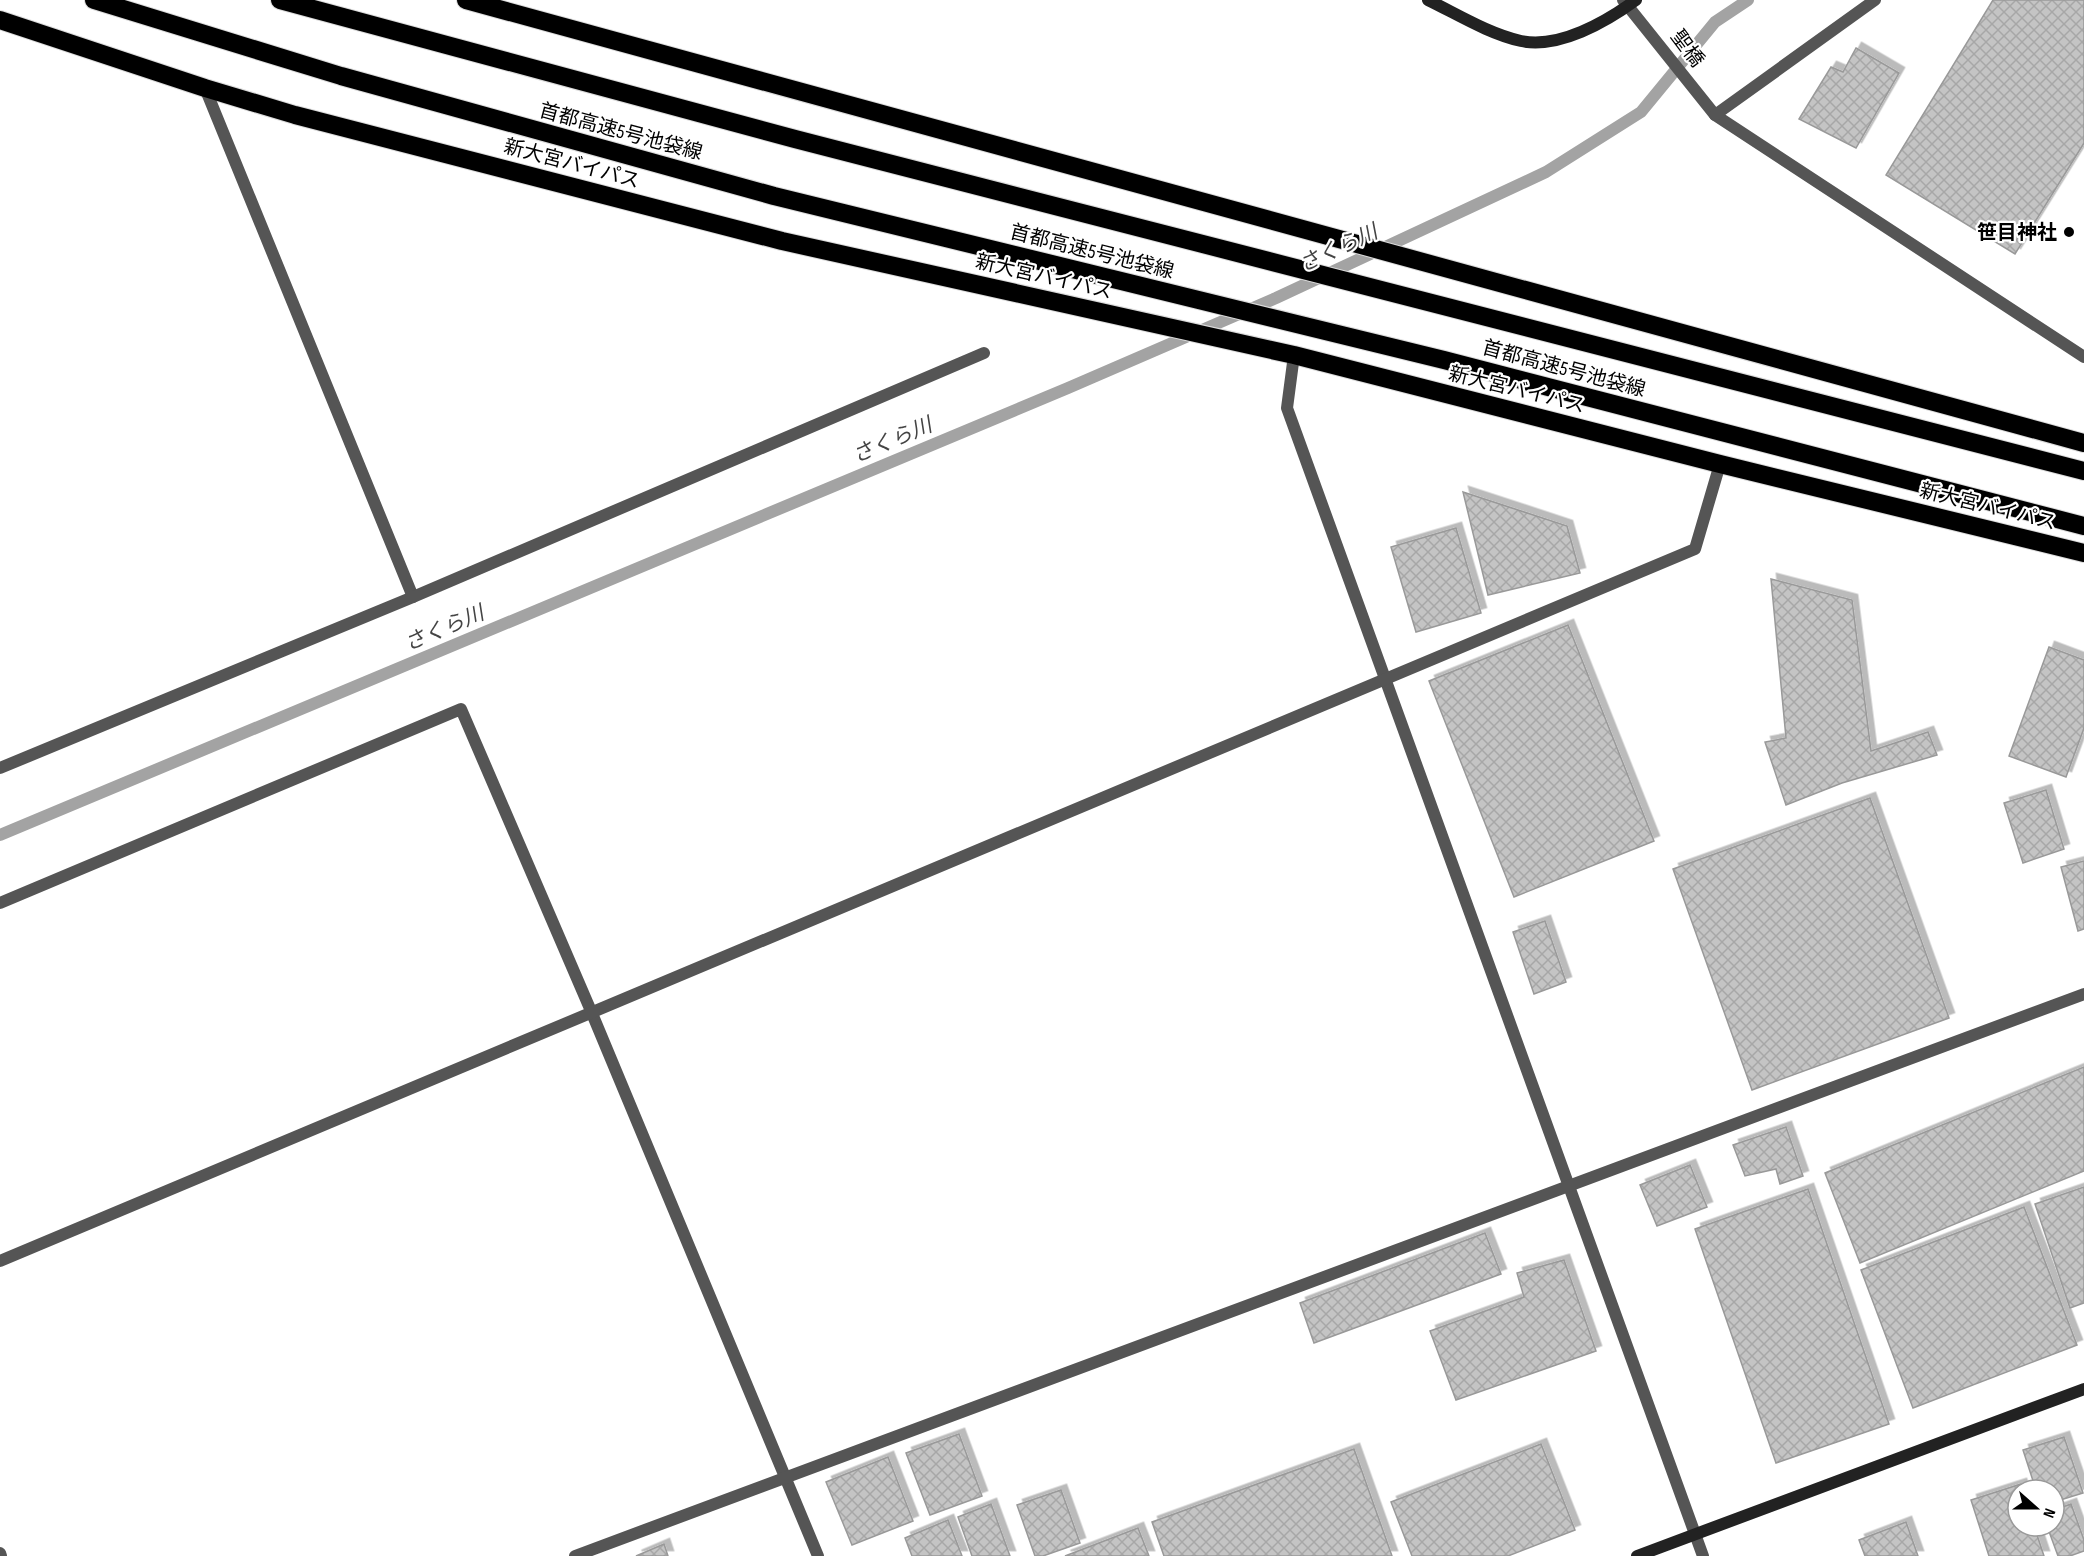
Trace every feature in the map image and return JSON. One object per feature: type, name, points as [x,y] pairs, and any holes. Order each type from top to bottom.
[{"type":"highway","name":"首都高速5号池袋線","points":[[94,0],[341,76],[774,196],[1455,363],[2084,526]]},
{"type":"highway","name":"首都高速5号池袋線","points":[[280,0],[795,139],[2084,471]]},
{"type":"highway","points":[[466,0],[1343,242],[2084,443]]},
{"type":"highway","name":"新大宮バイパス","points":[[0,20],[205,88],[295,115],[782,241],[1294,355],[1720,464],[2084,553]]},
{"type":"highway","points":[[1981,527],[2084,562]]},
{"type":"street","points":[[1428,0],[1502,35],[1522,41],[1541,42],[1575,34],[1629,2]]},
{"type":"street","points":[[1715,115],[1875,0]]},
{"type":"street","name":"聖橋","points":[[1629,2],[1715,115],[2084,357]]},
{"type":"street","points":[[205,88],[413,597]]},
{"type":"street","points":[[0,768],[413,597],[984,353]]},
{"type":"street","points":[[1294,355],[1287,408],[1703,1556]]},
{"type":"street","points":[[0,1261],[1695,549],[1720,464]]},
{"type":"street","points":[[0,903],[461,709],[591,1011],[818,1556]]},
{"type":"street","points":[[575,1556],[2084,994]]},
{"type":"street","points":[[1637,1556],[2084,1389]]},
{"type":"building","points":[[1993,0],[2084,0],[2084,143],[2015,254],[1886,175]]},
{"type":"building","points":[[1856,48],[1899,73],[1856,148],[1799,119],[1831,67],[1843,72]]},
{"type":"building","points":[[1463,492],[1567,526],[1580,573],[1488,595]]},
{"type":"building","points":[[1456,528],[1481,613],[1416,632],[1391,547]]},
{"type":"building","points":[[1771,579],[1852,600],[1871,751],[1928,732],[1937,755],[1842,783],[1786,805],[1765,742],[1786,738]]},
{"type":"building","points":[[1568,625],[1654,841],[1514,897],[1429,681]]},
{"type":"building","points":[[2049,647],[2084,660],[2084,728],[2066,777],[2009,756]]},
{"type":"building","points":[[2046,790],[2064,849],[2023,863],[2004,803]]},
{"type":"building","points":[[1870,798],[1949,1018],[1752,1090],[1673,869]]},
{"type":"building","points":[[2084,861],[2084,929],[2078,931],[2061,867]]},
{"type":"building","points":[[1545,921],[1566,982],[1534,994],[1513,932]]},
{"type":"building","points":[[2084,1067],[2084,1171],[1860,1263],[1825,1173]]},
{"type":"building","points":[[1786,1127],[1803,1176],[1780,1184],[1776,1169],[1745,1176],[1733,1145]]},
{"type":"building","points":[[1690,1165],[1707,1207],[1657,1226],[1640,1185]]},
{"type":"building","points":[[2084,1187],[2084,1303],[2070,1308],[2035,1204]]},
{"type":"building","points":[[1808,1189],[1889,1424],[1776,1463],[1695,1229]]},
{"type":"building","points":[[2024,1207],[2077,1345],[1913,1408],[1861,1270]]},
{"type":"building","points":[[1485,1233],[1501,1274],[1314,1343],[1300,1303]]},
{"type":"building","points":[[1564,1260],[1596,1351],[1456,1400],[1430,1331],[1524,1297],[1517,1273]]},
{"type":"building","points":[[959,1434],[982,1496],[930,1515],[906,1453]]},
{"type":"building","points":[[2064,1437],[2083,1493],[2066,1498],[2066,1478],[2032,1478],[2023,1450]]},
{"type":"building","points":[[1541,1444],[1575,1530],[1508,1556],[1412,1556],[1391,1502]]},
{"type":"building","points":[[1354,1449],[1392,1556],[1164,1556],[1152,1522]]},
{"type":"building","points":[[888,1457],[913,1521],[852,1545],[826,1482]]},
{"type":"building","points":[[2006,1489],[2006,1538],[2038,1538],[2044,1556],[1989,1556],[1971,1500]]},
{"type":"building","points":[[1061,1490],[1080,1543],[1043,1556],[1035,1556],[1017,1505]]},
{"type":"building","points":[[991,1504],[1010,1556],[972,1556],[958,1517]]},
{"type":"building","points":[[2071,1504],[2084,1540],[2084,1551],[2070,1556],[2058,1556],[2051,1538],[2066,1538],[2066,1506]]},
{"type":"building","points":[[948,1520],[962,1556],[912,1556],[905,1538]]},
{"type":"building","points":[[1906,1522],[1918,1556],[1865,1556],[1859,1540]]},
{"type":"building","points":[[1138,1528],[1149,1556],[1065,1556]]},
{"type":"building","points":[[664,1544],[668,1556],[636,1556]]},
{"type":"waterway","name":"さくら川","points":[[0,835],[1068,388],[1276,298],[1546,172],[1641,112],[1715,22],[1748,0]]},
{"type":"place","name":"笹目神社","points":[[2069,232]]}]
